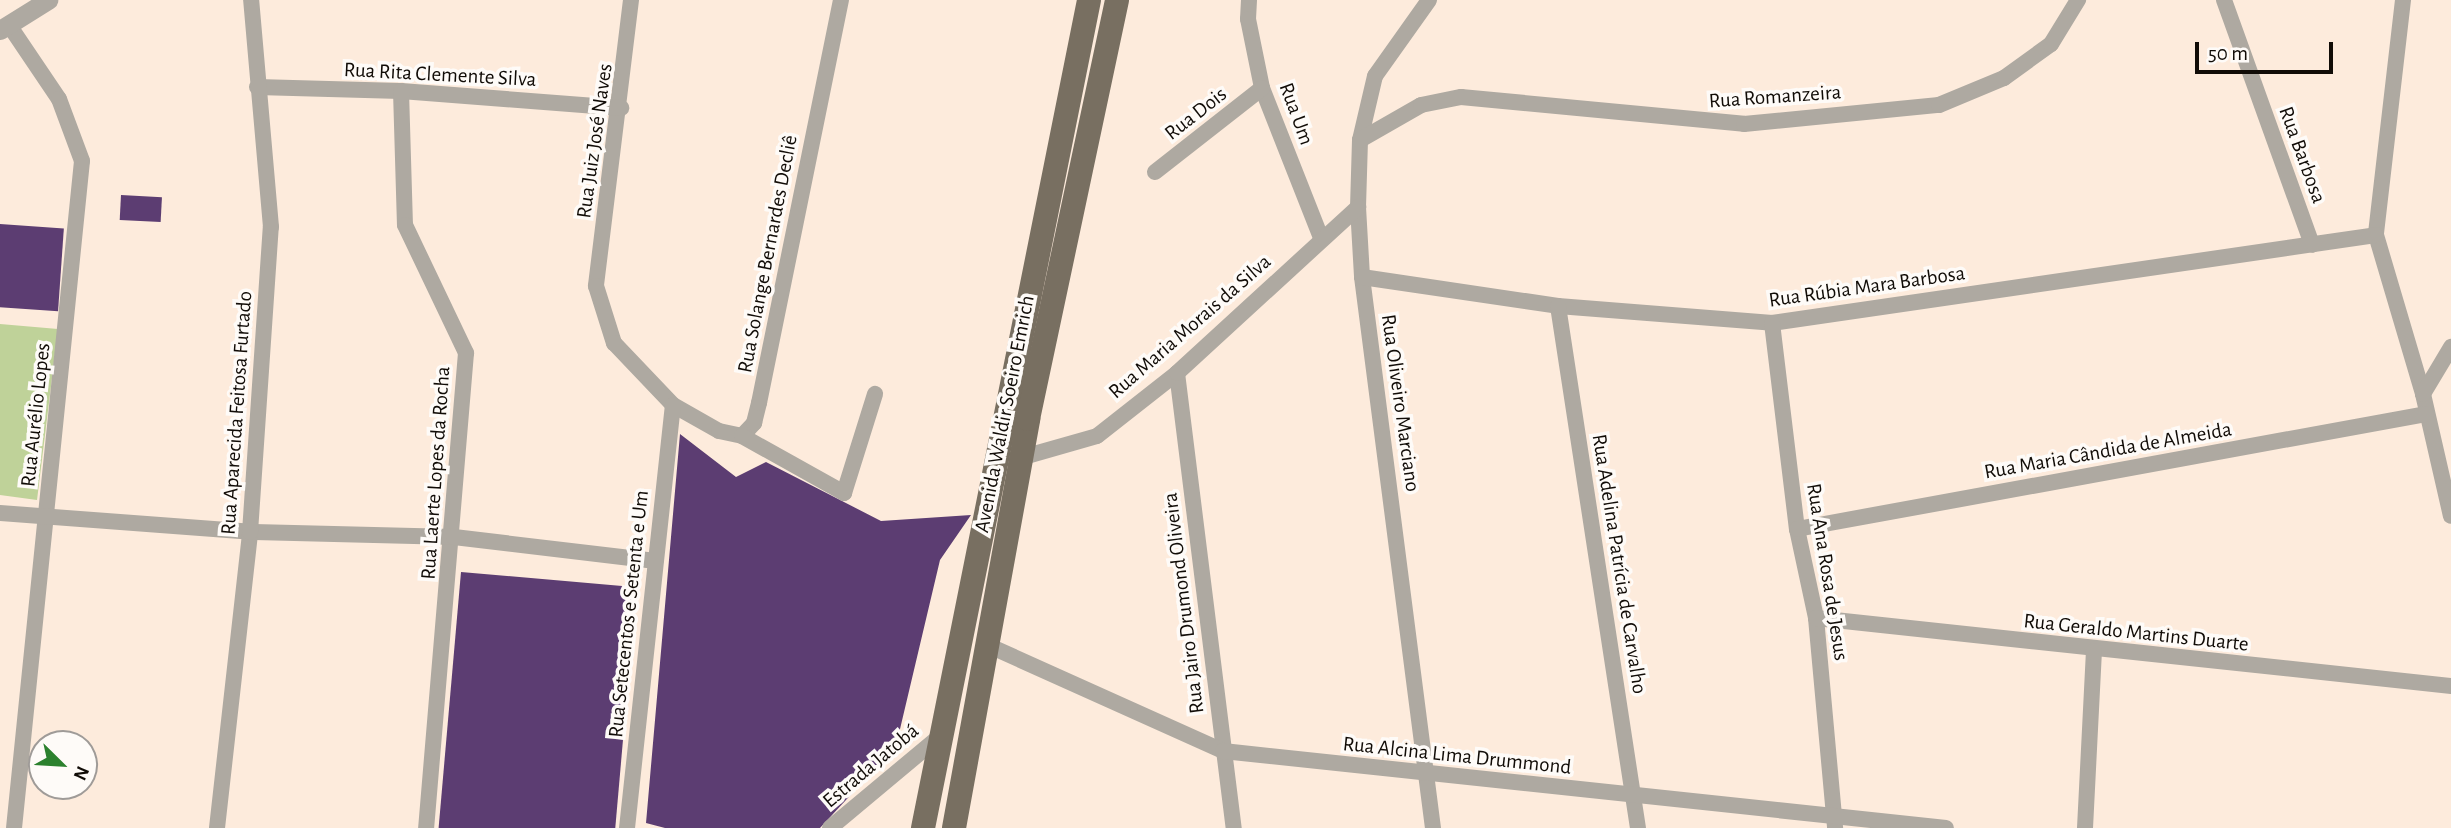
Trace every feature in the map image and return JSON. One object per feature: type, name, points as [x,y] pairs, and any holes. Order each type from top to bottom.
[{"type":"main road","name":"Avenida Waldir Soeiro Emrich","points":[[923,828],[1089,0]]},
{"type":"main road","name":"Avenida Waldir Soeiro Emrich","points":[[954,828],[985,644],[1021,458],[1117,0]]},
{"type":"street","points":[[4,28],[48,0]]},
{"type":"street","name":"Rua Aparecida Feitosa Furtado","points":[[217,828],[250,533],[271,227],[251,0]]},
{"type":"street","name":"Rua Juiz José Naves","points":[[631,0],[621,108],[596,286],[614,343],[673,405]]},
{"type":"street","name":"Rua Solange Bernardes Decliê","points":[[742,436],[754,423],[759,403],[841,0]]},
{"type":"street","name":"Rua Um","points":[[1250,0],[1248,19],[1262,88],[1321,238]]},
{"type":"street","name":"Rua Oliveiro Marciano","points":[[1429,0],[1375,76],[1360,140],[1358,206],[1362,277],[1433,828]]},
{"type":"street","name":"Rua Romanzeira","points":[[1360,140],[1421,106],[1461,97],[1744,124],[1939,105],[2004,78],[2051,44],[2078,0]]},
{"type":"street","name":"Rua Barbosa","points":[[2224,0],[2312,245]]},
{"type":"street","points":[[2403,0],[2376,235],[2423,394],[2451,516]]},
{"type":"street","name":"Rua Aurélio Lopes","points":[[4,28],[59,99],[82,161],[14,828]]},
{"type":"street","name":"Rua Rita Clemente Silva","points":[[257,87],[401,91],[621,108]]},
{"type":"street","name":"Rua Dois","points":[[1155,173],[1262,88]]},
{"type":"street","name":"Rua Laerte Lopes da Rocha","points":[[401,91],[405,225],[466,353],[454,537],[426,828]]},
{"type":"street","name":"Rua Maria Morais da Silva","points":[[996,466],[1097,436],[1177,373],[1358,206]]},
{"type":"street","name":"Rua Rúbia Mara Barbosa","points":[[1362,277],[1558,306],[1772,323],[2376,235]]},
{"type":"street","name":"Rua Adelina Patrícia de Carvalho","points":[[1558,306],[1638,828]]},
{"type":"street","name":"Rua Ana Rosa de Jesus","points":[[1772,323],[1797,529],[1816,618],[1834,822]]},
{"type":"street","points":[[2423,394],[2451,347]]},
{"type":"street","name":"Rua Jairo Drumond Oliveira","points":[[1177,373],[1234,828]]},
{"type":"street","points":[[673,405],[719,431],[742,436],[844,493],[875,394]]},
{"type":"street","name":"Rua Setecentos e Setenta e Um","points":[[627,828],[673,405]]},
{"type":"street","name":"Rua Maria Cândida de Almeida","points":[[1797,529],[2427,414]]},
{"type":"street","points":[[0,513],[46,519],[250,533],[454,537],[656,561]]},
{"type":"street","name":"Rua Geraldo Martins Duarte","points":[[1816,618],[2094,651],[2451,686]]},
{"type":"street","name":"Rua Alcina Lima Drummond","points":[[985,644],[1223,751],[1428,776],[1634,795],[1834,822],[1946,828]]},
{"type":"street","points":[[2085,828],[2094,651]]},
{"type":"street","name":"Estrada Jatobá","points":[[830,828],[940,736]]},
{"type":"green space","points":[[0,324],[58,329],[37,500],[0,495]]},
{"type":"building","points":[[121,195],[162,197],[161,222],[120,220]]},
{"type":"building","points":[[0,224],[64,228],[58,311],[0,307]]},
{"type":"building","points":[[680,434],[736,477],[766,462],[881,521],[971,515],[940,560],[896,746],[820,828],[665,828],[646,823]]},
{"type":"building","points":[[461,572],[636,587],[615,828],[439,828]]}]
